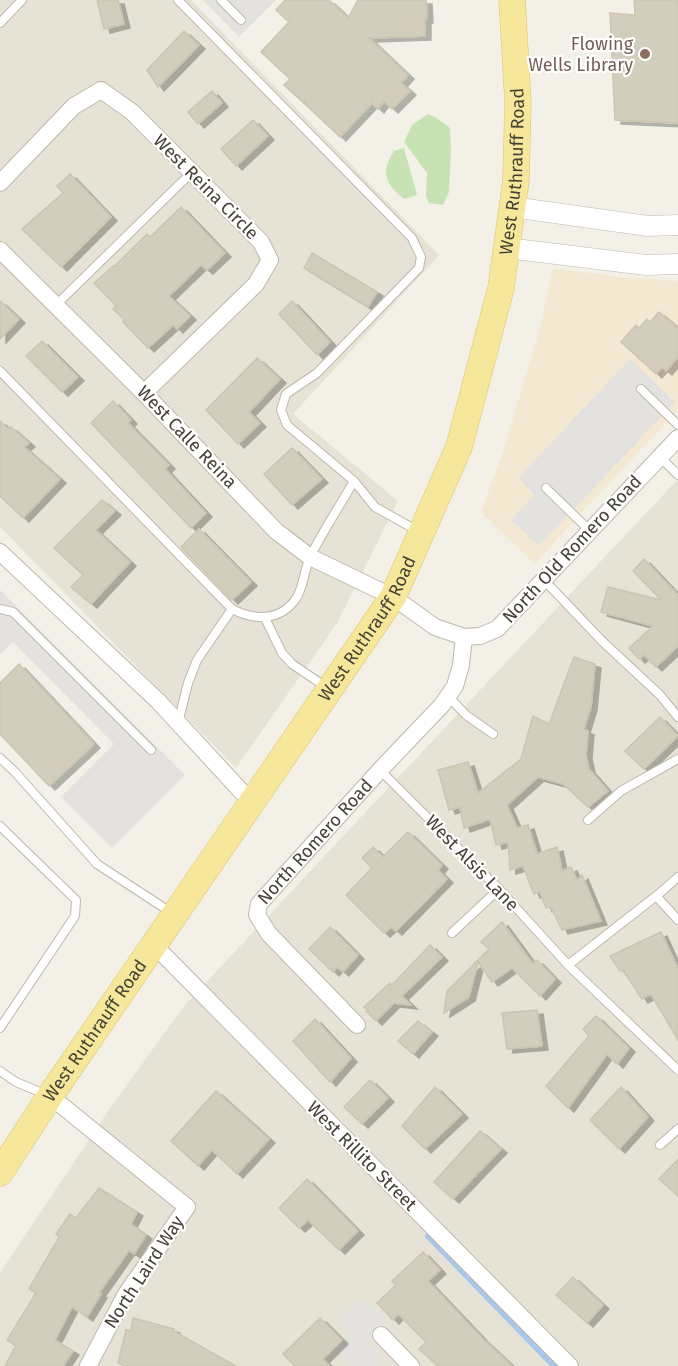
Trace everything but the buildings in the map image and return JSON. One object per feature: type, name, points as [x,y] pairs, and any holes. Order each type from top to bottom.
[{"type":"main road","name":"West Ruthrauff Road","points":[[0,1173],[50,1096],[393,597],[422,532],[459,447],[501,288],[516,180],[518,102],[512,0]]},
{"type":"street","name":"West Reina Circle","points":[[0,183],[74,106],[101,90],[132,112],[261,242],[270,260],[256,284],[144,393]]},
{"type":"street","points":[[512,207],[648,226],[678,225]]},
{"type":"street","points":[[507,248],[646,265],[678,264]]},
{"type":"street","name":"West Calle Reina","points":[[0,250],[144,393],[276,531],[310,558],[393,597]]},
{"type":"street","name":"North Old Romero Road","points":[[464,637],[480,636],[497,629],[678,438]]},
{"type":"street","points":[[0,552],[158,701],[252,804]]},
{"type":"street","points":[[380,770],[442,705],[455,686],[461,665],[464,637],[435,627],[393,597]]},
{"type":"street","name":"North Romero Road","points":[[357,1025],[269,934],[257,915],[259,904],[380,770]]},
{"type":"street","name":"West Rillito Street","points":[[154,945],[570,1366]]},
{"type":"street","name":"North Laird Way","points":[[50,1096],[187,1206],[126,1294],[87,1366]]},
{"type":"street","points":[[381,1335],[411,1366]]},
{"type":"lane","points":[[0,23],[22,0]]},
{"type":"lane","points":[[178,0],[412,238],[421,257],[419,268],[317,373],[286,394],[281,410],[287,424],[354,481],[375,507],[422,532]]},
{"type":"lane","points":[[221,0],[241,20]]},
{"type":"lane","points":[[56,305],[191,172]]},
{"type":"lane","points":[[0,370],[232,609],[252,617],[265,618],[277,615],[296,597],[310,558],[354,481]]},
{"type":"lane","points":[[641,389],[678,425]]},
{"type":"lane","points":[[660,457],[678,475]]},
{"type":"lane","points":[[546,488],[590,531]]},
{"type":"lane","points":[[544,580],[602,641],[660,695],[678,717]]},
{"type":"lane","points":[[0,609],[13,612],[151,750]]},
{"type":"lane","points":[[178,723],[188,683],[197,660],[232,609]]},
{"type":"lane","points":[[265,618],[282,654],[292,664],[330,690]]},
{"type":"lane","points":[[448,696],[466,715],[493,734]]},
{"type":"lane","points":[[0,758],[97,864],[175,915]]},
{"type":"lane","points":[[588,820],[621,791],[678,759]]},
{"type":"lane","name":"West Alsis Lane","points":[[380,770],[499,890],[568,965],[678,1070]]},
{"type":"lane","points":[[0,826],[76,900],[75,916],[0,1028]]},
{"type":"lane","points":[[568,965],[678,877]]},
{"type":"lane","points":[[452,933],[499,890]]},
{"type":"lane","points":[[656,896],[678,920]]},
{"type":"lane","points":[[0,1071],[16,1082],[50,1096]]},
{"type":"lane","points":[[660,1144],[678,1129]]},
{"type":"shaded area","points":[[0,0],[191,0],[439,255],[293,414],[398,501],[337,623],[236,768],[0,527]]},
{"type":"shaded area","points":[[203,0],[276,0],[239,37]]},
{"type":"shaded area","points":[[553,268],[621,277],[678,281],[678,410],[534,564],[481,512],[503,452],[540,328]]},
{"type":"shaded area","points":[[630,359],[675,402],[539,546],[511,520],[535,495],[518,478]]},
{"type":"shaded area","points":[[678,479],[678,1366],[0,1366],[0,1274],[2,1270],[109,1110],[184,1006]]},
{"type":"shaded area","points":[[0,590],[185,775],[112,848],[61,797],[114,744],[13,642],[0,654]]},
{"type":"shaded area","points":[[362,1298],[387,1321],[367,1342],[382,1356],[373,1366],[351,1366],[336,1352],[351,1336],[337,1323]]},
{"type":"green space","points":[[428,114],[450,128],[449,192],[443,205],[429,203],[426,196],[427,173],[404,142],[412,125]]},
{"type":"green space","points":[[404,148],[417,195],[405,199],[393,189],[386,172],[394,151]]},
{"type":"waterway","points":[[428,1236],[554,1366]]},
{"type":"place","name":"Flowing Wells Library","points":[[645,54]]}]
